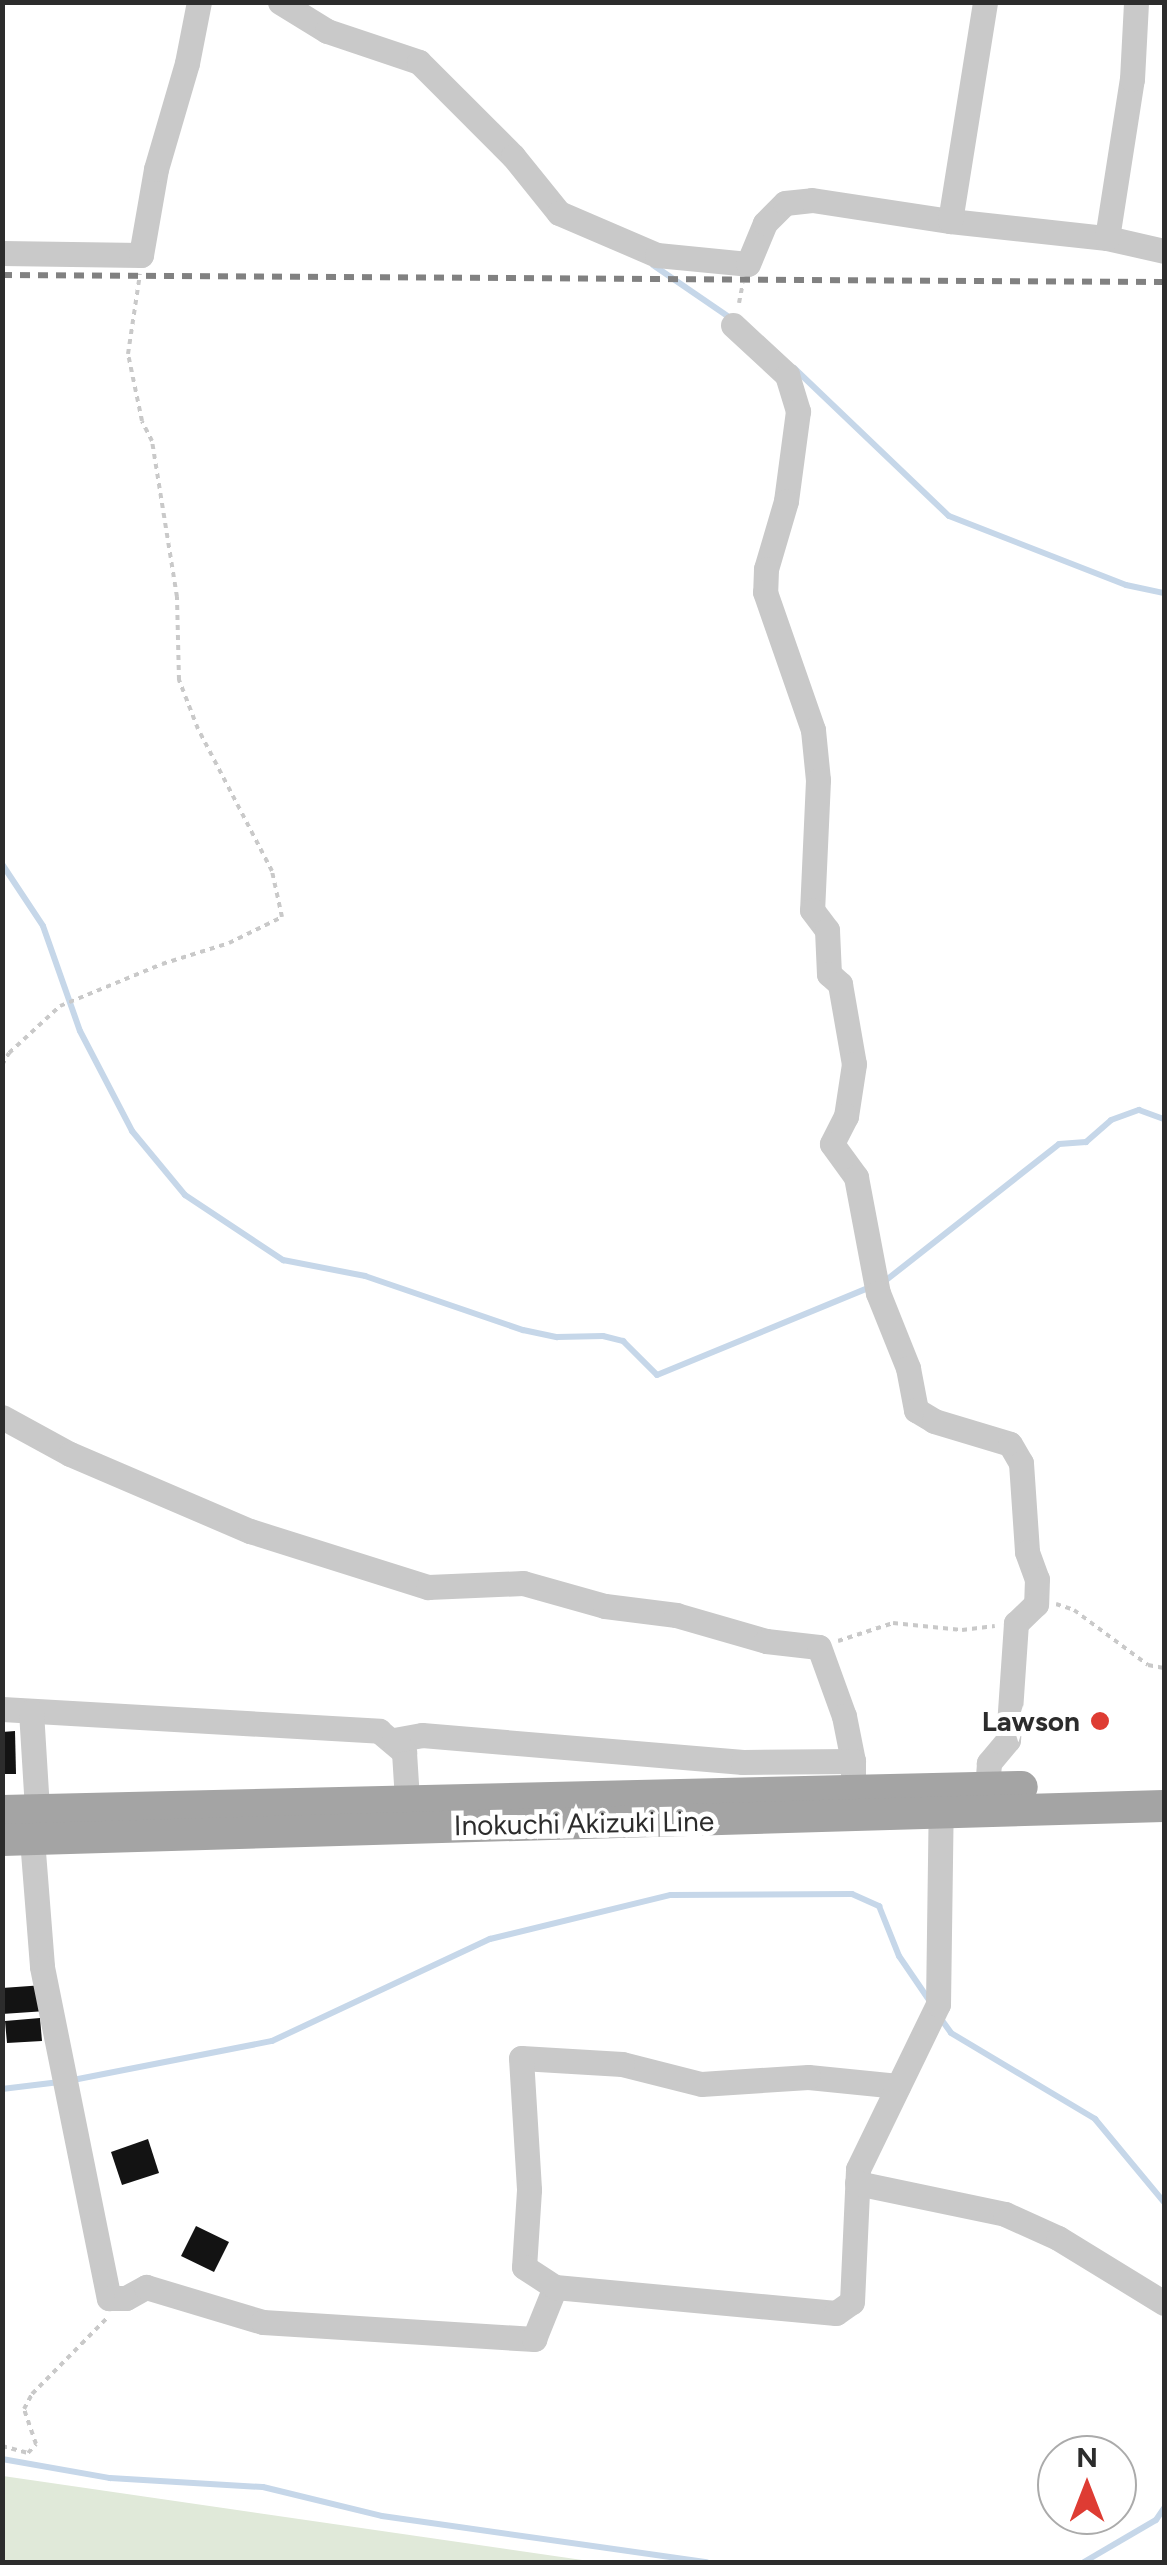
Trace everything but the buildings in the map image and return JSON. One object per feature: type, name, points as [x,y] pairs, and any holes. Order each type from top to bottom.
[{"type":"main road","name":"Inokuchi Akizuki Line","points":[[408,1813],[853,1777],[942,1800]]},
{"type":"main road","name":"Inokuchi Akizuki Line","points":[[2,1810],[28,1832],[408,1813],[986,1799],[1164,1784]]},
{"type":"main road","name":"Inokuchi Akizuki Line","points":[[986,1799],[1164,1806]]},
{"type":"street","points":[[2,254],[142,254],[156,169],[187,63],[199,2]]},
{"type":"street","points":[[280,2],[326,31],[419,62],[512,156],[560,214],[658,255],[748,264],[765,223],[785,203],[812,200],[950,222],[1107,238],[1164,251]]},
{"type":"street","points":[[950,222],[985,2]]},
{"type":"street","points":[[1107,238],[1132,79],[1136,2]]},
{"type":"street","points":[[734,325],[787,376],[798,410],[786,500],[766,570],[765,592],[813,730],[818,780],[811,901],[827,930],[829,974],[840,984],[854,1064],[846,1116],[832,1144],[856,1177],[878,1294],[908,1368],[916,1410],[934,1421],[1010,1444],[1021,1462],[1027,1552],[1037,1579],[1036,1604],[1016,1623],[1008,1740],[989,1763],[986,1799]]},
{"type":"street","points":[[2,1417],[70,1454],[250,1531],[428,1587],[523,1583],[605,1606],[676,1615],[766,1641],[819,1647],[844,1716],[853,1777],[743,1762],[422,1735],[394,1740]]},
{"type":"street","points":[[2,1709],[379,1731],[404,1752],[408,1813]]},
{"type":"street","points":[[32,1711],[28,1832],[42,1967],[109,2298],[126,2298],[146,2287],[263,2322],[534,2339],[555,2287]]},
{"type":"street","points":[[898,2086],[808,2076],[702,2084],[622,2064],[521,2058],[529,2190],[524,2267],[555,2287],[836,2313],[852,2302],[858,2169],[938,2004],[942,1800]]},
{"type":"street","points":[[857,2183],[1005,2214],[1058,2238],[1164,2303]]},
{"type":"path","points":[[734,325],[748,264]]},
{"type":"path","points":[[2,1065],[9,1053],[60,1006],[162,964],[229,943],[282,918],[272,871],[198,729],[179,680],[176,596],[152,441],[142,422],[128,354],[138,297]]},
{"type":"path","points":[[1036,1604],[1074,1610],[1148,1665],[1164,1668]]},
{"type":"path","points":[[819,1647],[893,1623],[962,1630],[1016,1623]]},
{"type":"path","points":[[2,2446],[28,2453],[36,2444],[24,2409],[32,2394],[126,2298]]},
{"type":"green space","points":[[3,2476],[596,2562],[3,2562]]},
{"type":"waterway","points":[[653,265],[729,317]]},
{"type":"waterway","points":[[794,368],[949,516],[1126,585],[1164,593]]},
{"type":"waterway","points":[[2,864],[43,926],[80,1031],[132,1131],[185,1195],[283,1260],[365,1276],[523,1330],[557,1337],[603,1336],[623,1341],[657,1375],[868,1288]]},
{"type":"waterway","points":[[885,1281],[1059,1144],[1086,1142],[1111,1120],[1139,1110],[1164,1119]]},
{"type":"waterway","points":[[73,2080],[272,2041],[490,1939],[671,1895],[852,1894],[879,1906],[899,1956],[929,2000]]},
{"type":"waterway","points":[[941,2019],[951,2033],[1095,2119],[1164,2202]]},
{"type":"waterway","points":[[2,2089],[60,2082]]},
{"type":"waterway","points":[[2,2459],[110,2478],[263,2487],[382,2516],[707,2562]]},
{"type":"waterway","points":[[1084,2562],[1156,2520],[1164,2508]]},
{"type":"railway","points":[[2,275],[1164,282]]},
{"type":"place","name":"Lawson","points":[[1100,1721]]}]
